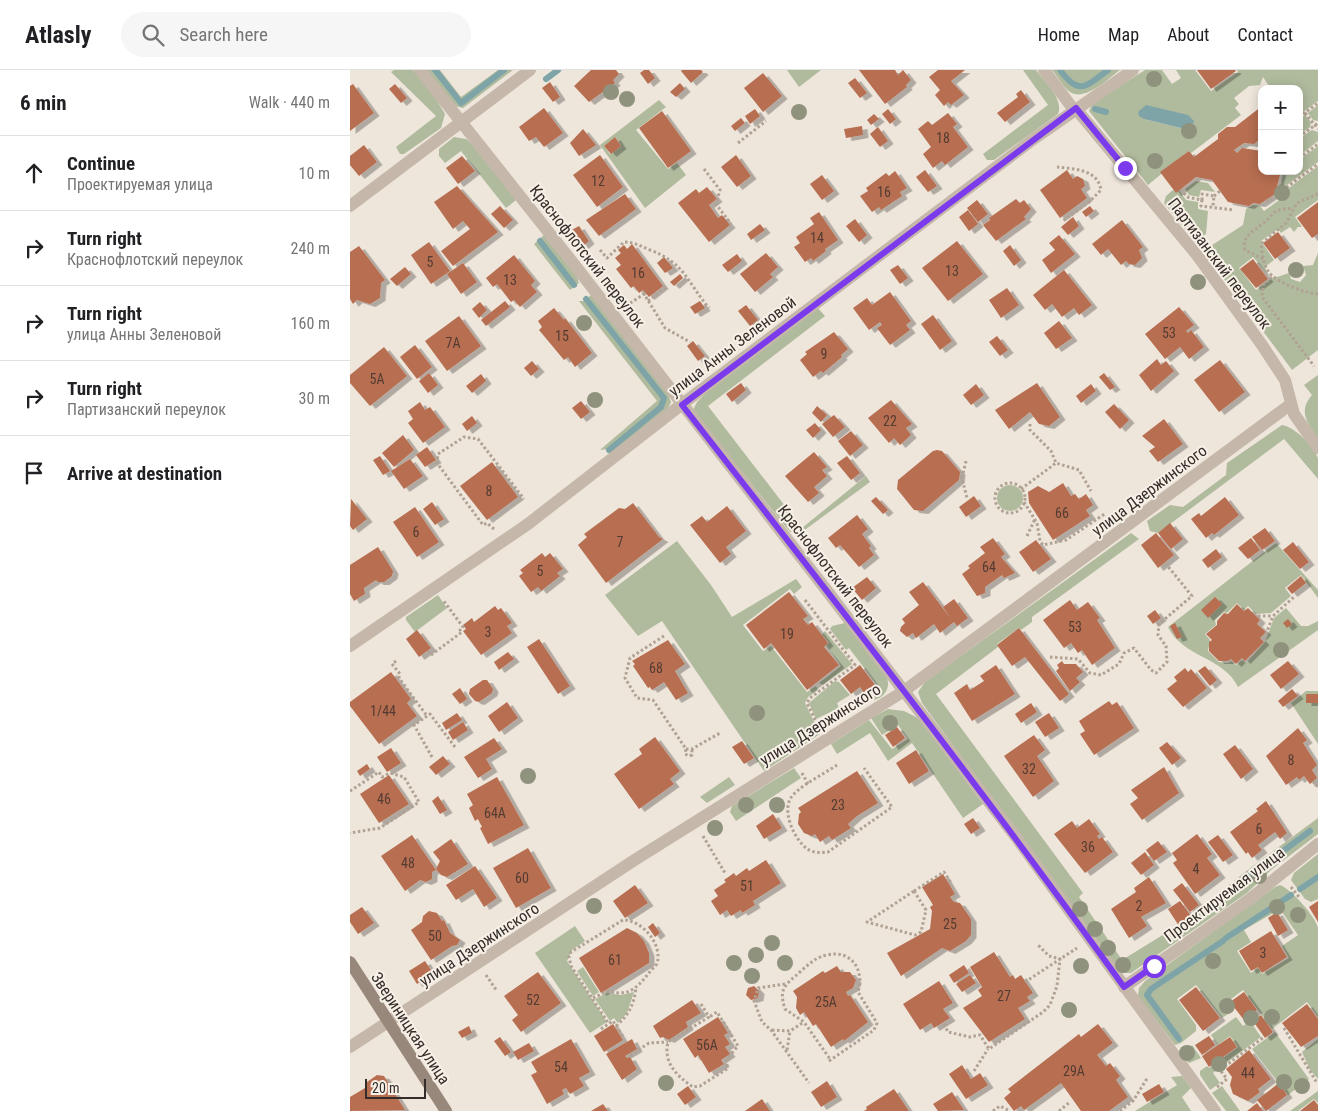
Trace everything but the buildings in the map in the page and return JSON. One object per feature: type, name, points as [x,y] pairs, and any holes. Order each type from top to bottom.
[{"type":"street","name":"Краснофлотский переулок","points":[[420,70],[613,315],[1016,837],[1216,1111]]},
{"type":"street","points":[[350,206],[530,70]]},
{"type":"street","name":"Партизанский переулок","points":[[1044,70],[1197,255],[1256,337],[1284,380],[1299,422],[1318,448]]},
{"type":"street","name":"улица Анны Зеленовой","points":[[350,646],[528,524],[682,405],[1075,109],[1133,70]]},
{"type":"street","name":"улица Дзержинского","points":[[350,1047],[633,861],[904,691],[1291,404]]},
{"type":"street","name":"Проектируемая улица","points":[[1124,987],[1250,899],[1318,844]]},
{"type":"street","name":"Звериницкая улица","points":[[350,962],[446,1111]]},
{"type":"path","points":[[1318,103],[1305,113],[1316,124],[1318,129]]},
{"type":"path","points":[[738,143],[766,121]]},
{"type":"path","points":[[1303,134],[1316,124]]},
{"type":"path","points":[[1303,155],[1318,144]]},
{"type":"path","points":[[1267,199],[1268,201],[1318,164]]},
{"type":"path","points":[[1057,166],[1082,170],[1097,179],[1101,190],[1089,202],[1063,221]]},
{"type":"path","points":[[704,170],[720,190],[716,204],[731,224]]},
{"type":"path","points":[[1181,189],[1188,198],[1202,200]]},
{"type":"path","points":[[1213,206],[1214,196],[1220,191]]},
{"type":"path","points":[[1214,196],[1202,194],[1201,206],[1234,210]]},
{"type":"path","points":[[1318,194],[1300,201],[1292,209],[1286,223],[1261,244],[1264,260],[1272,277],[1310,293],[1318,294]]},
{"type":"path","points":[[1264,260],[1245,250],[1244,244],[1248,234],[1262,224],[1269,215],[1278,210],[1292,209]]},
{"type":"path","points":[[600,250],[607,258],[624,242],[631,242],[662,254],[679,266],[696,293],[709,308]]},
{"type":"path","points":[[1272,277],[1263,285],[1262,297],[1314,366]]},
{"type":"path","points":[[648,301],[667,286]]},
{"type":"path","points":[[613,315],[644,294],[665,328],[690,342]]},
{"type":"path","points":[[1030,424],[1030,430],[1051,451],[1056,463],[1078,470],[1091,491]]},
{"type":"path","points":[[494,530],[487,523],[483,525],[438,463],[438,454],[464,437],[478,439],[524,499]]},
{"type":"path","points":[[966,461],[962,478],[967,498]]},
{"type":"path","points":[[1021,489],[1056,463]]},
{"type":"path","points":[[1013,483],[1021,489],[1025,496],[1021,508],[1010,513],[999,508],[996,503],[997,491],[1001,486],[1013,483]]},
{"type":"path","points":[[1024,502],[1035,519],[1044,545],[1066,540],[1106,513]]},
{"type":"path","points":[[1027,536],[1035,519]]},
{"type":"path","points":[[1050,657],[1078,659],[1090,673],[1101,675],[1119,664],[1124,653],[1134,648],[1151,670],[1156,673],[1160,671],[1168,662],[1166,646],[1158,635],[1159,624],[1192,596],[1166,564]]},
{"type":"path","points":[[1264,639],[1273,616],[1294,596]]},
{"type":"path","points":[[805,600],[855,665],[810,698],[807,703],[815,719]]},
{"type":"path","points":[[428,651],[431,655],[462,632],[460,630],[463,627],[448,607]]},
{"type":"path","points":[[1258,616],[1273,616]]},
{"type":"path","points":[[664,636],[630,658],[625,678],[637,698],[653,700],[686,749],[685,752],[688,756],[693,753],[692,749]]},
{"type":"path","points":[[396,661],[392,664],[400,674],[398,678],[427,716]]},
{"type":"path","points":[[432,758],[414,725],[430,714],[454,746]]},
{"type":"path","points":[[686,749],[692,749],[720,733]]},
{"type":"path","points":[[836,765],[798,790],[790,798],[788,807],[789,824],[805,848],[821,853],[828,852],[892,807],[864,768]]},
{"type":"path","points":[[350,791],[379,772],[382,777],[390,773],[404,777],[419,802],[380,828],[350,833]]},
{"type":"path","points":[[803,776],[808,784]]},
{"type":"path","points":[[1314,781],[1318,787]]},
{"type":"path","points":[[706,841],[726,873]]},
{"type":"path","points":[[914,891],[926,910],[921,932],[915,936],[867,922],[914,891],[944,872],[951,883]]},
{"type":"path","points":[[593,998],[608,991],[620,994],[636,988],[657,964],[658,955],[650,936],[644,928],[629,920],[623,920],[571,952],[569,956],[572,966],[609,1024]]},
{"type":"path","points":[[1038,946],[1049,956],[1060,959]]},
{"type":"path","points":[[1025,982],[1074,949]]},
{"type":"path","points":[[825,955],[844,955],[853,960],[859,969],[860,984],[858,992],[877,1023],[876,1027],[829,1060],[804,1022],[785,1009],[782,991],[786,984],[809,964],[825,955]]},
{"type":"path","points":[[974,1072],[988,1049],[1043,1012],[1050,1005],[1057,986],[1060,959]]},
{"type":"path","points":[[487,977],[497,991]]},
{"type":"path","points":[[786,984],[758,988],[754,996],[756,1012],[762,1022],[787,1050],[809,1083]]},
{"type":"path","points":[[616,1026],[624,1019],[633,1005],[636,988]]},
{"type":"path","points":[[701,1004],[709,1016]]},
{"type":"path","points":[[630,1055],[649,1043],[668,1042],[717,1012],[738,1046],[727,1059],[727,1070],[700,1086],[693,1087],[668,1063],[666,1053],[668,1042]]},
{"type":"path","points":[[601,1029],[613,1021],[624,1038]]},
{"type":"path","points":[[771,1030],[790,1031],[804,1022]]},
{"type":"path","points":[[944,1024],[948,1032],[970,1037],[980,1035],[988,1049]]},
{"type":"path","points":[[1284,1028],[1317,1083]]},
{"type":"path","points":[[787,1050],[790,1031]]},
{"type":"path","points":[[1221,1084],[1227,1080],[1220,1070],[1264,1037]]},
{"type":"path","points":[[1120,1111],[1133,1101],[1148,1077]]},
{"type":"path","points":[[1059,1111],[1070,1102]]},
{"type":"path","points":[[993,1111],[1000,1106],[1010,1111]]},
{"type":"green space","points":[[394,70],[413,70],[430,89],[445,114],[441,128],[404,154],[400,154],[396,147],[436,116],[391,72]]},
{"type":"green space","points":[[426,70],[440,70],[461,97],[498,70],[513,70],[463,108],[455,106]]},
{"type":"green space","points":[[787,70],[821,70],[799,87]]},
{"type":"green space","points":[[1023,70],[1036,70],[1048,85],[1058,102],[1058,114],[994,160],[987,160],[983,154],[1048,105]]},
{"type":"green space","points":[[1052,70],[1120,70],[1090,92],[1076,94],[1067,90]]},
{"type":"green space","points":[[1145,70],[1162,70],[1172,84],[1181,78],[1176,70],[1195,70],[1211,91],[1238,72],[1237,70],[1318,70],[1318,101],[1303,112],[1303,85],[1268,85],[1263,77],[1260,85],[1249,86],[1234,98],[1239,104],[1235,108],[1241,115],[1191,153],[1189,151],[1148,185],[1089,111],[1093,103]],"holes":[[[1144,119],[1192,126],[1185,129]]]},
{"type":"green space","points":[[659,100],[666,107],[636,130],[668,169],[677,163],[686,175],[645,208],[600,145]],"holes":[[[615,137],[621,146],[610,154],[604,146]]]},
{"type":"green space","points":[[1318,105],[1318,121],[1313,120],[1308,113]]},
{"type":"green space","points":[[1305,115],[1311,122],[1310,127],[1303,132],[1303,130],[1303,116]]},
{"type":"green space","points":[[1312,130],[1318,132],[1318,141],[1303,153],[1303,136]]},
{"type":"green space","points":[[454,137],[466,139],[473,145],[516,200],[506,208],[461,151],[445,163],[439,156],[439,149]]},
{"type":"green space","points":[[1318,146],[1318,162],[1303,173],[1303,157]]},
{"type":"green space","points":[[1318,166],[1318,200],[1295,217],[1302,227],[1298,227],[1294,232],[1290,227],[1281,233],[1278,229],[1261,241],[1274,260],[1265,267],[1269,276],[1253,257],[1239,268],[1256,290],[1271,279],[1289,273],[1291,279],[1300,282],[1306,275],[1303,266],[1313,265],[1318,253],[1318,350],[1292,370],[1203,251],[1243,225],[1246,209],[1253,205],[1260,206],[1264,211],[1286,195],[1285,191]]},
{"type":"green space","points":[[1283,175],[1300,175],[1276,193],[1277,187],[1281,184]]},
{"type":"green space","points":[[1196,181],[1208,183],[1215,192],[1201,190],[1199,197],[1189,195],[1185,189]]},
{"type":"green space","points":[[1173,190],[1176,192],[1179,190],[1186,200],[1198,202],[1198,209],[1208,211],[1206,234],[1198,239],[1192,238],[1164,203],[1166,196]]},
{"type":"green space","points":[[544,235],[577,277],[579,283],[570,290],[534,244]]},
{"type":"green space","points":[[591,295],[667,391],[671,402],[667,410],[610,454],[607,449],[600,450],[657,401],[579,301],[584,301]]},
{"type":"green space","points":[[817,307],[825,316],[708,406],[802,528],[866,476],[870,482],[806,529],[794,533],[789,531],[693,410],[697,402],[712,387]]},
{"type":"green space","points":[[1318,375],[1318,438],[1306,417],[1305,406],[1312,395],[1304,385]]},
{"type":"green space","points":[[1282,425],[1298,433],[1313,449],[1318,459],[1318,479],[1284,439],[1158,533],[1150,531],[1147,521],[1170,505],[1183,507],[1226,475],[1227,463]]},
{"type":"green space","points":[[1010,485],[1019,489],[1023,498],[1019,507],[1010,511],[1001,507],[997,498],[1001,489]]},
{"type":"green space","points":[[1131,533],[1139,539],[1032,617],[1032,622],[1021,630],[1019,628],[997,644],[998,647],[936,694],[1083,893],[1079,897],[1122,960],[1179,925],[1249,869],[1318,818],[1318,834],[1271,870],[1247,893],[1131,973],[1123,973],[1116,968],[922,703],[918,692],[925,682]]},
{"type":"green space","points":[[677,541],[711,585],[732,617],[796,579],[802,587],[794,594],[790,589],[743,625],[763,651],[771,646],[807,692],[816,686],[818,690],[808,697],[805,703],[820,734],[764,771],[662,621],[638,636],[605,595]]},
{"type":"green space","points":[[1276,543],[1318,590],[1318,598],[1301,575],[1285,588],[1291,596],[1271,613],[1256,614],[1248,606],[1244,610],[1237,603],[1227,613],[1224,612],[1215,620],[1216,625],[1205,634],[1210,640],[1208,651],[1219,662],[1228,663],[1231,661],[1236,665],[1242,660],[1246,663],[1265,642],[1274,618],[1286,608],[1301,626],[1308,626],[1318,621],[1318,630],[1238,687],[1232,677],[1223,669],[1183,645],[1174,637],[1168,627]]},
{"type":"green space","points":[[438,595],[447,608],[415,632],[406,620],[406,617]]},
{"type":"green space","points":[[845,623],[872,655],[888,680],[886,691],[878,699],[874,700],[869,691],[877,685],[849,648],[846,650],[830,629],[832,626]]},
{"type":"green space","points":[[825,631],[852,664],[823,685],[819,683],[841,666],[826,645],[829,643],[822,635]]},
{"type":"green space","points":[[835,681],[839,682],[850,695],[837,703],[839,708],[816,719],[809,703]]},
{"type":"green space","points":[[1306,691],[1318,691],[1318,694],[1306,694],[1318,703],[1318,744],[1291,703]]},
{"type":"green space","points":[[888,709],[904,711],[918,718],[983,804],[963,818],[912,743],[888,761],[870,733],[837,754],[831,744],[869,720],[892,749],[908,739],[898,725],[882,735],[871,718]]},
{"type":"green space","points":[[794,768],[801,778],[736,821],[730,812],[732,806]]},
{"type":"green space","points":[[729,777],[735,785],[707,803],[700,797]]},
{"type":"green space","points":[[1318,854],[1318,899],[1311,902],[1305,899],[1291,880],[1294,873]]},
{"type":"green space","points":[[1280,885],[1296,897],[1313,917],[1318,928],[1318,1017],[1307,1002],[1272,1029],[1243,990],[1227,1002],[1234,1010],[1222,1018],[1196,985],[1177,999],[1196,1025],[1196,1031],[1181,1043],[1175,1045],[1138,996],[1139,988],[1145,981]],"holes":[[[1280,909],[1298,935],[1282,946],[1289,958],[1262,974],[1258,968],[1251,973],[1237,951],[1251,942],[1244,930]]]},
{"type":"green space","points":[[575,926],[585,941],[572,950],[567,961],[607,1022],[590,1033],[535,953]]},
{"type":"green space","points":[[583,967],[599,992],[593,996],[577,971]]},
{"type":"green space","points":[[634,992],[627,1013],[618,1023],[614,1018],[610,1021],[595,999],[607,993],[621,995]]},
{"type":"green space","points":[[1236,1017],[1243,1026],[1250,1021],[1261,1037],[1213,1073],[1220,1083],[1210,1090],[1200,1075],[1200,1071],[1207,1066],[1209,1068],[1238,1047],[1230,1036],[1218,1045],[1211,1035]]},
{"type":"green space","points":[[1275,1032],[1309,1079],[1288,1095],[1252,1049]]},
{"type":"green space","points":[[1318,1039],[1318,1079],[1310,1070],[1302,1052]]},
{"type":"green space","points":[[1192,1045],[1201,1058],[1189,1063],[1182,1055]]},
{"type":"green space","points":[[1182,1076],[1191,1088],[1182,1097],[1191,1111],[1135,1111],[1177,1085],[1171,1077]]},
{"type":"green space","points":[[1222,1086],[1240,1111],[1226,1111],[1212,1093]]},
{"type":"green space","points":[[1318,1091],[1318,1103],[1314,1099],[1298,1111],[1290,1111]]},
{"type":"water","points":[[1146,105],[1188,115],[1194,121],[1192,126],[1185,129],[1144,119],[1139,116],[1138,112]]},
{"type":"waterway","points":[[435,70],[461,103],[504,70]]},
{"type":"waterway","points":[[546,79],[558,70]]},
{"type":"waterway","points":[[1060,70],[1077,86],[1088,84],[1108,70]]},
{"type":"waterway","points":[[1095,109],[1106,112]]},
{"type":"waterway","points":[[540,241],[574,285]]},
{"type":"waterway","points":[[586,299],[664,398],[661,407],[609,450]]},
{"type":"waterway","points":[[1204,910],[1310,831]]},
{"type":"waterway","points":[[1300,889],[1318,877]]},
{"type":"waterway","points":[[1226,938],[1291,895]]},
{"type":"waterway","points":[[1179,1039],[1147,995],[1151,989],[1223,941]]},
{"type":"route","points":[[1125,168],[1076,108],[682,405],[1016,837],[1124,987],[1154,966]]}]
